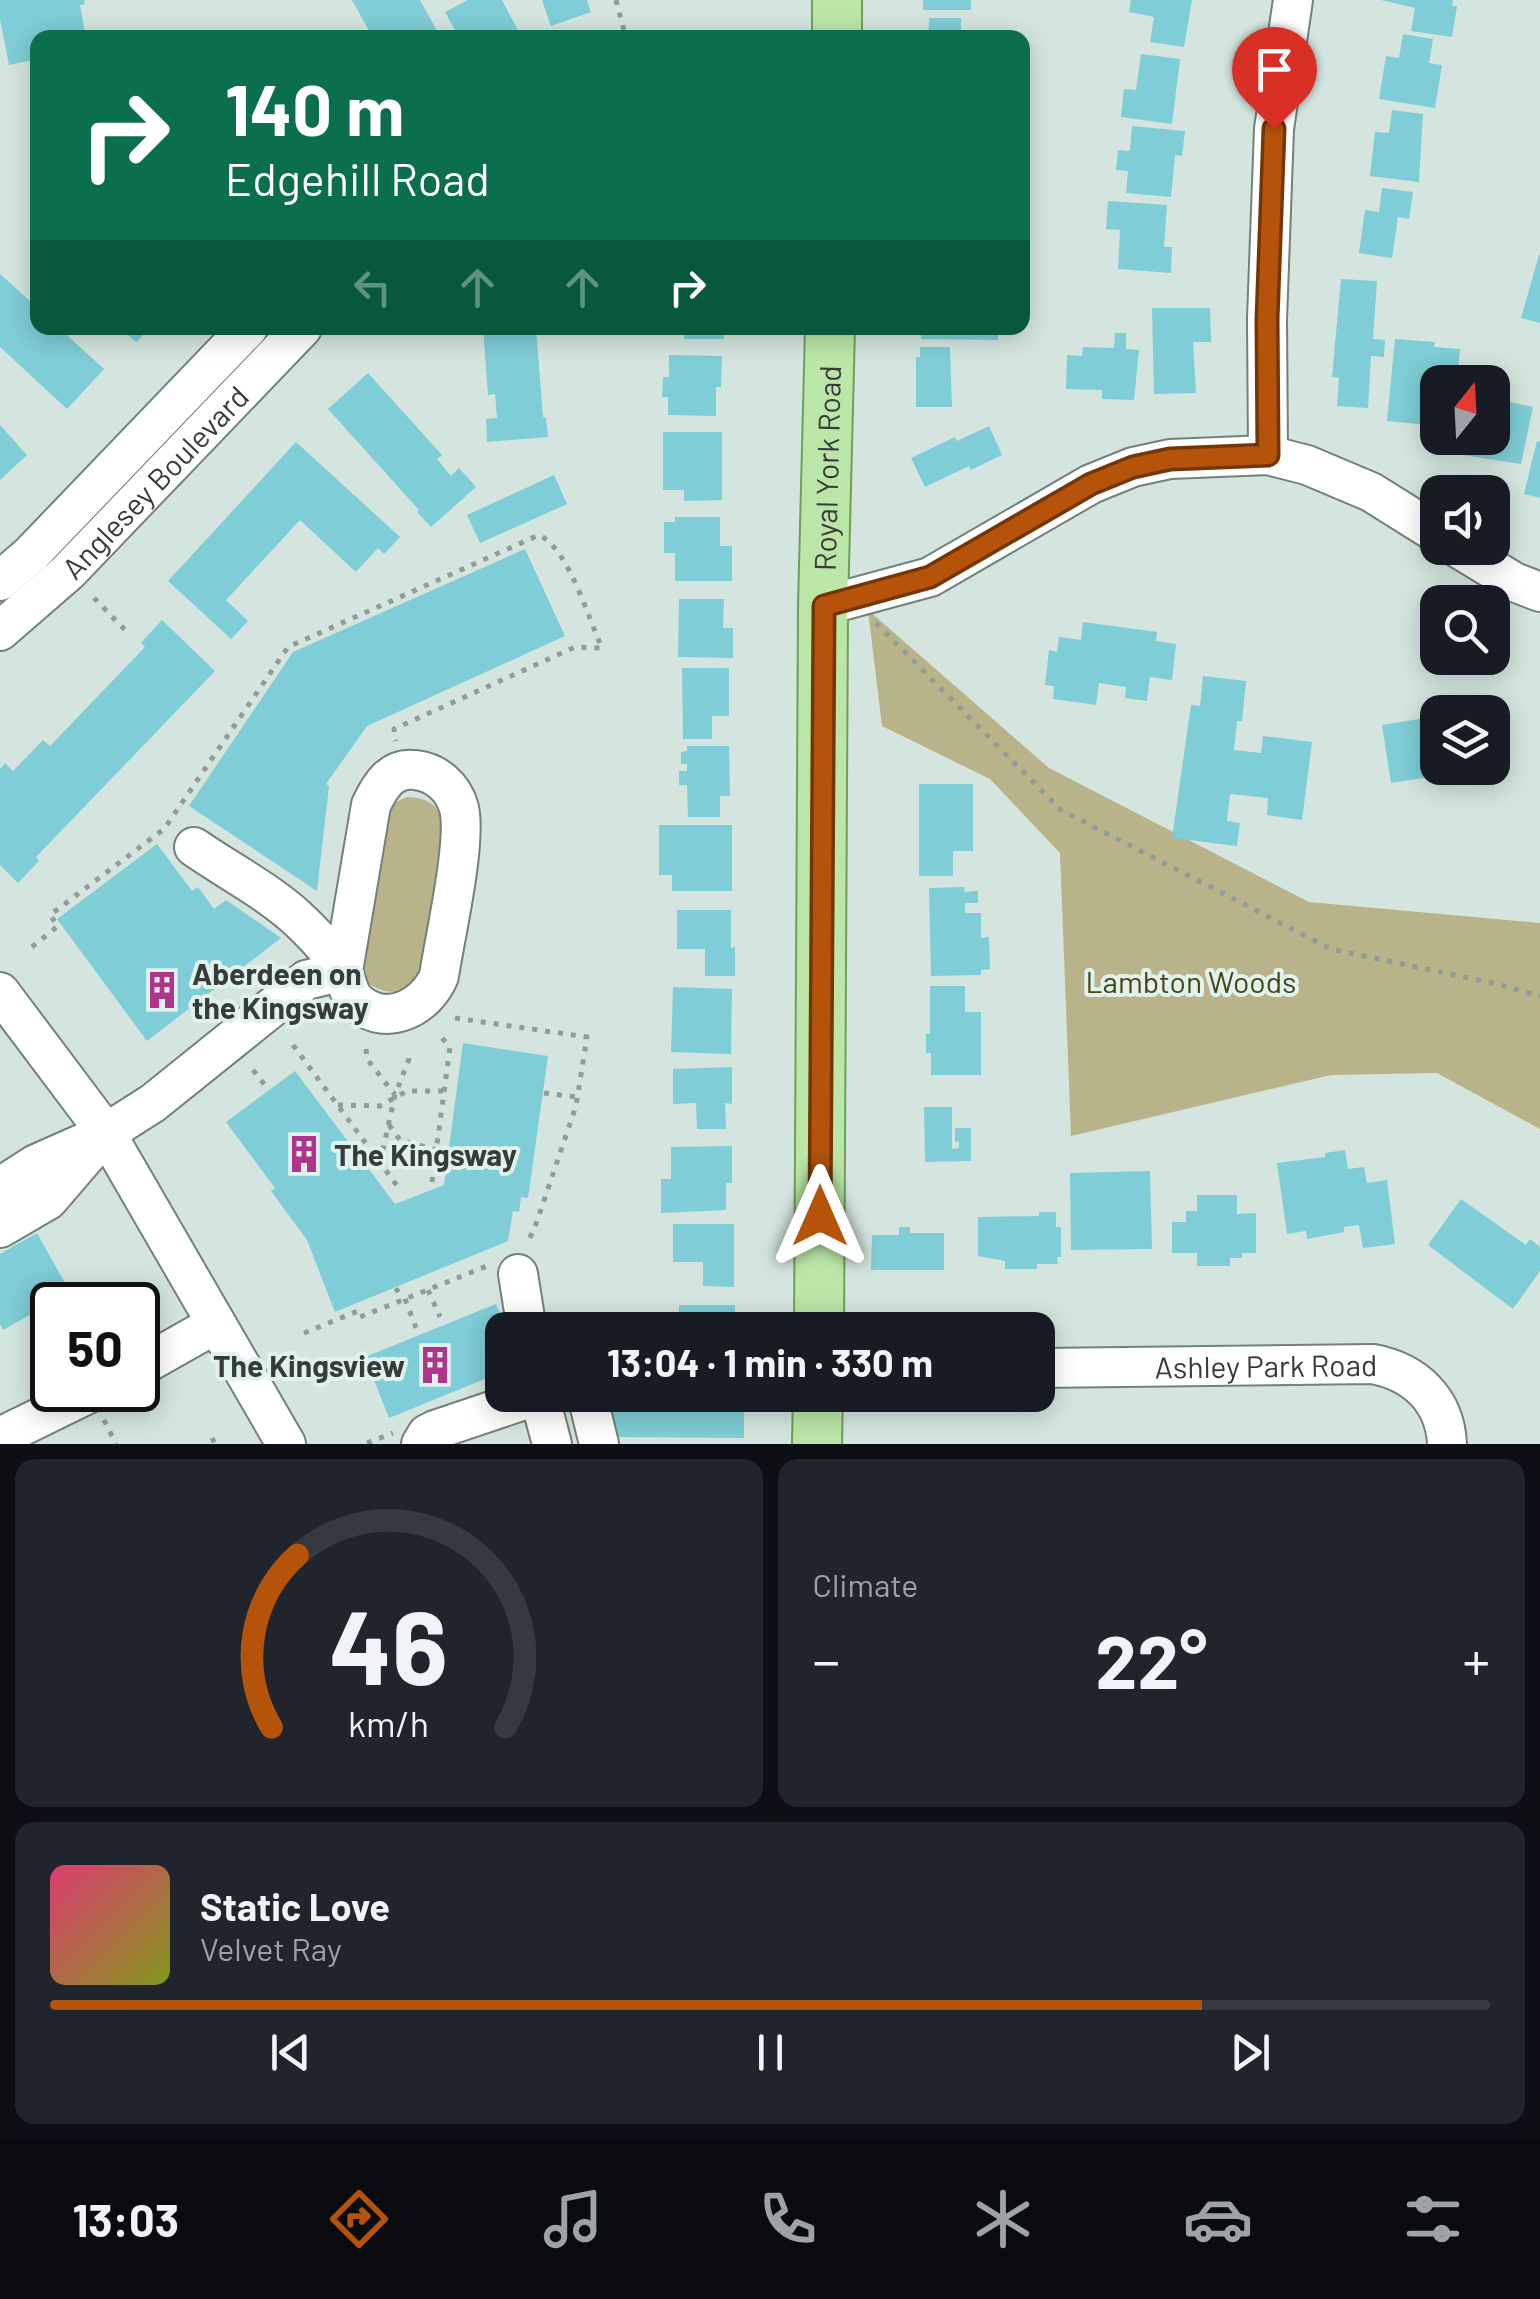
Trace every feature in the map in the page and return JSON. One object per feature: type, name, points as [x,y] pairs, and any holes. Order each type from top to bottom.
[{"type":"main road","points":[[836,30],[837,0]]},
{"type":"main road","name":"Royal York Road","points":[[819,1312],[830,335]]},
{"type":"main road","points":[[817,1444],[818,1412]]},
{"type":"street","points":[[1268,455],[1267,319],[1274,129],[1293,0]]},
{"type":"street","name":"Anglesey Boulevard","points":[[0,581],[45,540],[241,335]]},
{"type":"street","name":"Anglesey Boulevard","points":[[0,631],[68,572],[295,335]]},
{"type":"street","points":[[824,606],[930,577],[1091,484],[1133,467],[1170,459],[1268,455],[1338,476],[1420,523]]},
{"type":"street","points":[[1486,565],[1540,592]]},
{"type":"street","points":[[194,847],[295,917],[343,971],[355,1002],[386,1014],[402,1011],[419,1004],[432,992],[439,976],[461,832],[452,791],[438,778],[405,769],[382,784],[371,805],[343,971]]},
{"type":"street","points":[[0,1187],[36,1164],[106,1133],[162,1096],[306,980],[343,971]]},
{"type":"street","points":[[0,992],[106,1133],[286,1444]]},
{"type":"street","points":[[0,1228],[48,1200],[106,1133]]},
{"type":"street","points":[[513,1262],[523,1312]]},
{"type":"street","points":[[160,1356],[216,1324]]},
{"type":"street","name":"Ashley Park Road","points":[[1055,1368],[1372,1364],[1401,1372],[1427,1391],[1444,1418],[1447,1444]]},
{"type":"street","points":[[0,1437],[51,1412]]},
{"type":"street","points":[[421,1444],[427,1434],[489,1412]]},
{"type":"street","points":[[544,1412],[552,1444]]},
{"type":"street","points":[[591,1412],[599,1444]]},
{"type":"path","points":[[616,0],[624,30]]},
{"type":"path","points":[[32,948],[58,926],[50,914],[164,830],[288,647],[539,534],[544,536],[560,552],[602,648],[575,647],[394,728],[396,741]]},
{"type":"path","points":[[94,598],[130,635]]},
{"type":"path","points":[[874,621],[1060,810],[1331,949],[1540,996]]},
{"type":"path","points":[[304,1333],[358,1310],[360,1318],[513,1262],[534,1230],[577,1097],[587,1037],[455,1018]]},
{"type":"path","points":[[432,1182],[450,1047],[442,1038]]},
{"type":"path","points":[[293,1045],[401,1191]]},
{"type":"path","points":[[366,1049],[367,1060],[395,1095]]},
{"type":"path","points":[[380,1163],[408,1051]]},
{"type":"path","points":[[252,1070],[268,1089]]},
{"type":"path","points":[[338,1105],[380,1106],[408,1091],[444,1092]]},
{"type":"path","points":[[544,1093],[577,1097]]},
{"type":"path","points":[[388,1125],[400,1140],[437,1150]]},
{"type":"path","points":[[396,1288],[416,1328]]},
{"type":"path","points":[[428,1290],[440,1317]]},
{"type":"green space","name":"Lambton Woods","points":[[868,610],[1049,768],[1309,902],[1540,923],[1540,1129],[1437,1073],[1331,1075],[1071,1136],[1060,853],[990,779],[882,726]]},
{"type":"green space","points":[[407,797],[431,803],[443,823],[424,971],[412,989],[389,992],[367,983],[363,969],[382,814]]},
{"type":"building","points":[[0,0],[84,0],[85,4],[80,5],[85,30],[30,30],[30,61],[9,65]]},
{"type":"building","points":[[352,0],[420,0],[437,30],[369,30]]},
{"type":"building","points":[[468,0],[502,0],[518,30],[455,30],[445,12]]},
{"type":"building","points":[[542,0],[587,0],[591,12],[551,26]]},
{"type":"building","points":[[923,0],[971,0],[971,10],[923,10]]},
{"type":"building","points":[[1131,0],[1192,0],[1184,47],[1150,42],[1154,17],[1129,12]]},
{"type":"building","points":[[1381,0],[1453,0],[1452,6],[1457,6],[1452,37],[1411,31],[1415,8]]},
{"type":"building","points":[[929,18],[961,18],[961,30],[928,30]]},
{"type":"building","points":[[1403,34],[1433,39],[1429,63],[1442,65],[1435,108],[1379,99],[1386,56],[1399,58]]},
{"type":"building","points":[[1141,54],[1180,59],[1172,124],[1121,117],[1124,89],[1136,90]]},
{"type":"building","points":[[1392,110],[1423,114],[1419,182],[1370,176],[1375,132],[1389,133]]},
{"type":"building","points":[[1132,126],[1185,131],[1182,156],[1175,155],[1171,197],[1126,193],[1128,171],[1116,170],[1118,150],[1130,151]]},
{"type":"building","points":[[1382,188],[1413,192],[1409,219],[1398,217],[1392,258],[1359,253],[1365,210],[1379,212]]},
{"type":"building","points":[[1108,201],[1167,205],[1164,247],[1172,247],[1171,273],[1118,269],[1120,230],[1106,229]]},
{"type":"building","points":[[1540,255],[1540,323],[1521,318]]},
{"type":"building","points":[[0,274],[30,301],[30,335],[67,335],[104,369],[67,409],[0,347]]},
{"type":"building","points":[[1341,279],[1377,281],[1373,339],[1385,340],[1384,357],[1371,356],[1368,408],[1337,406],[1339,378],[1332,377]]},
{"type":"building","points":[[1152,308],[1210,308],[1211,342],[1193,342],[1196,393],[1154,394]]},
{"type":"building","points":[[1115,333],[1126,333],[1126,349],[1139,350],[1134,400],[1102,399],[1102,390],[1066,389],[1067,355],[1082,356],[1083,347],[1114,348]]},
{"type":"building","points":[[484,335],[537,335],[548,437],[487,442],[486,419],[497,418],[495,394],[488,395]]},
{"type":"building","points":[[684,335],[724,335],[724,339],[684,339]]},
{"type":"building","points":[[921,335],[998,335],[998,340],[921,339]]},
{"type":"building","points":[[1395,339],[1435,342],[1434,347],[1460,349],[1459,365],[1420,365],[1420,424],[1387,421]]},
{"type":"building","points":[[920,347],[950,347],[952,407],[916,407],[916,357],[920,357]]},
{"type":"building","points":[[669,355],[722,356],[716,416],[668,415],[668,397],[662,397],[663,377],[669,377]]},
{"type":"building","points":[[368,373],[442,455],[437,459],[451,476],[459,468],[476,487],[431,527],[328,409]]},
{"type":"building","points":[[1510,402],[1533,407],[1521,464],[1462,455],[1510,455]]},
{"type":"building","points":[[0,425],[27,455],[0,480]]},
{"type":"building","points":[[989,426],[1002,455],[925,487],[911,458]]},
{"type":"building","points":[[663,432],[722,432],[722,500],[684,501],[684,490],[663,490]]},
{"type":"building","points":[[1537,441],[1540,442],[1540,498],[1524,494]]},
{"type":"building","points":[[296,442],[400,537],[384,554],[378,548],[356,572],[300,520],[226,600],[248,621],[231,639],[168,581]]},
{"type":"building","points":[[554,475],[567,504],[480,543],[467,515]]},
{"type":"building","points":[[675,517],[720,517],[720,546],[732,546],[732,581],[675,581],[675,553],[664,553],[664,522],[675,522]]},
{"type":"building","points":[[525,549],[565,636],[367,726],[326,784],[329,786],[317,891],[189,806],[293,652]]},
{"type":"building","points":[[679,599],[724,599],[723,628],[733,628],[733,658],[678,657]]},
{"type":"building","points":[[162,620],[215,671],[36,857],[39,861],[18,883],[0,865],[0,769],[5,763],[13,771],[43,740],[50,746],[145,647],[141,643]]},
{"type":"building","points":[[1083,622],[1157,632],[1156,641],[1176,644],[1172,680],[1150,677],[1147,701],[1125,698],[1126,687],[1099,683],[1096,705],[1053,699],[1054,686],[1045,685],[1049,650],[1057,652],[1059,637],[1081,640]]},
{"type":"building","points":[[682,668],[729,668],[729,716],[712,716],[712,739],[683,739]]},
{"type":"building","points":[[1203,676],[1246,681],[1234,750],[1261,753],[1263,736],[1312,742],[1302,820],[1267,815],[1268,798],[1230,794],[1227,821],[1240,823],[1237,846],[1172,838],[1191,705],[1200,706]]},
{"type":"building","points":[[1420,719],[1420,779],[1391,783],[1382,725]]},
{"type":"building","points":[[687,746],[729,746],[730,796],[720,796],[720,817],[688,817],[687,785],[679,785],[679,771],[687,771],[687,764],[681,764],[681,752],[687,751]]},
{"type":"building","points":[[919,784],[973,784],[973,851],[953,851],[953,876],[919,876]]},
{"type":"building","points":[[659,825],[732,825],[732,891],[672,891],[672,875],[659,875]]},
{"type":"building","name":"Aberdeen on the Kingsway","points":[[157,844],[192,891],[198,887],[214,909],[226,900],[281,938],[147,1041],[57,919]]},
{"type":"building","points":[[964,887],[965,892],[978,891],[978,903],[965,903],[965,913],[981,913],[981,938],[989,937],[990,969],[981,970],[981,975],[931,976],[929,888]]},
{"type":"building","points":[[677,910],[731,910],[735,976],[705,976],[705,949],[677,949]]},
{"type":"building","points":[[930,986],[965,986],[965,1012],[981,1012],[981,1075],[931,1075],[931,1053],[926,1053]]},
{"type":"building","points":[[673,987],[732,989],[731,1054],[671,1052]]},
{"type":"building","name":"The Kingsway","points":[[463,1043],[548,1056],[528,1198],[521,1197],[519,1212],[513,1211],[508,1241],[335,1312],[307,1240],[271,1191],[275,1188],[226,1122],[295,1071],[395,1204],[444,1185]]},
{"type":"building","points":[[732,1067],[732,1104],[725,1103],[726,1129],[697,1129],[696,1103],[673,1104],[673,1069]]},
{"type":"building","points":[[924,1107],[952,1107],[952,1149],[959,1148],[955,1128],[971,1128],[971,1161],[925,1162]]},
{"type":"building","points":[[732,1146],[732,1183],[726,1183],[726,1210],[661,1213],[661,1179],[671,1179],[671,1147]]},
{"type":"building","points":[[1345,1150],[1348,1169],[1364,1167],[1367,1183],[1387,1180],[1395,1244],[1363,1248],[1359,1225],[1307,1239],[1306,1231],[1287,1234],[1277,1163],[1325,1157],[1325,1153]]},
{"type":"building","points":[[1150,1171],[1152,1249],[1071,1250],[1070,1173]]},
{"type":"building","points":[[1197,1195],[1237,1195],[1237,1214],[1256,1213],[1256,1253],[1230,1258],[1230,1266],[1197,1266],[1197,1253],[1172,1253],[1172,1222],[1186,1222],[1186,1211],[1197,1211]]},
{"type":"building","points":[[1461,1199],[1526,1245],[1530,1239],[1540,1247],[1540,1271],[1513,1309],[1428,1245]]},
{"type":"building","points":[[1039,1212],[1056,1212],[1056,1227],[1061,1227],[1058,1264],[1037,1264],[1037,1269],[1005,1269],[1005,1261],[978,1256],[978,1217],[1039,1216]]},
{"type":"building","points":[[673,1224],[734,1224],[734,1287],[703,1286],[703,1262],[673,1262]]},
{"type":"building","points":[[899,1227],[910,1227],[910,1233],[944,1233],[944,1270],[871,1270],[872,1235],[899,1235]]},
{"type":"building","points":[[37,1233],[64,1282],[30,1282],[30,1315],[3,1330],[0,1324],[0,1254]]},
{"type":"building","name":"The Kingsview","points":[[496,1304],[499,1312],[485,1312],[485,1379],[389,1418],[365,1357]]},
{"type":"building","points":[[679,1305],[735,1305],[735,1312],[679,1312]]},
{"type":"building","points":[[613,1412],[744,1412],[744,1438],[613,1437]]},
{"type":"place","name":"Aberdeen on the Kingsway","points":[[162,990]]},
{"type":"place","name":"The Kingsway","points":[[304,1154]]},
{"type":"place","name":"The Kingsview","points":[[435,1365]]},
{"type":"route","points":[[820,1216],[824,606],[930,577],[1091,484],[1133,467],[1170,459],[1268,455],[1267,319],[1274,129]]}]
